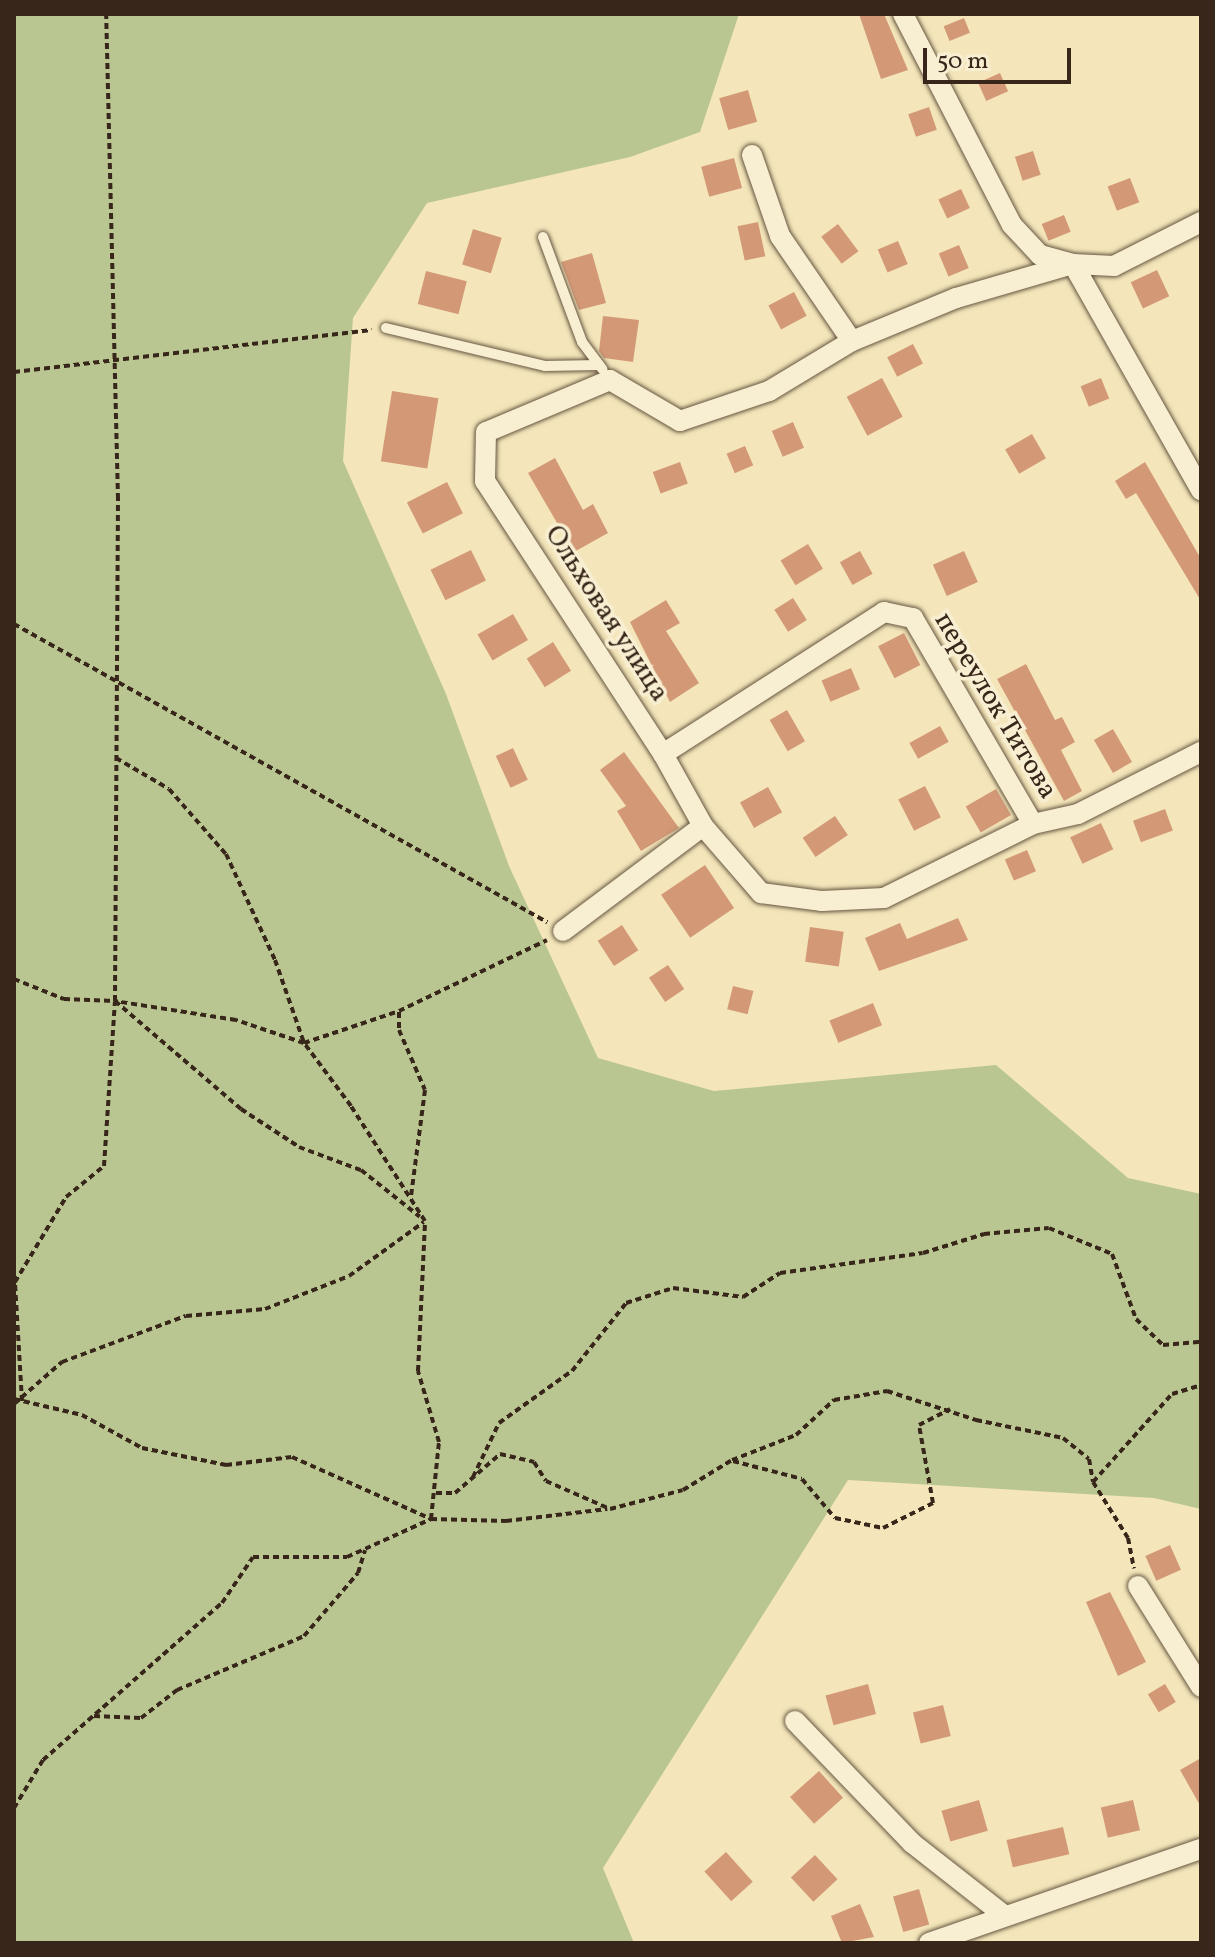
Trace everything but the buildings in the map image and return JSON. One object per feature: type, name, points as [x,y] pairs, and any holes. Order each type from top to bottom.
[{"type":"street","points":[[903,14],[1012,225],[1040,255],[1073,264],[1114,266],[1201,222]]},
{"type":"street","points":[[752,155],[780,236],[852,341]]},
{"type":"street","points":[[605,372],[680,421],[769,391],[852,341],[956,298],[1073,264]]},
{"type":"street","points":[[1073,264],[1201,490]]},
{"type":"street","name":"Ольховая улица","points":[[605,372],[486,432],[485,481],[663,754],[703,826],[761,893],[822,901],[884,898],[1033,824]]},
{"type":"street","name":"переулок Титова","points":[[663,754],[884,612],[913,618],[1033,824]]},
{"type":"street","points":[[1033,824],[1078,814],[1201,752]]},
{"type":"street","points":[[563,931],[703,826]]},
{"type":"street","points":[[1138,1586],[1201,1687]]},
{"type":"street","points":[[795,1721],[912,1843],[1005,1916]]},
{"type":"street","points":[[929,1943],[1201,1849]]},
{"type":"lane","points":[[543,237],[582,342],[605,372]]},
{"type":"lane","points":[[386,328],[545,366],[605,372]]},
{"type":"path","points":[[22,1401],[15,1282],[66,1197],[104,1166],[115,1001],[115,356],[106,14]]},
{"type":"path","points":[[14,372],[115,356],[386,328]]},
{"type":"path","points":[[14,624],[563,931]]},
{"type":"path","points":[[116,758],[169,789],[226,854],[275,960],[304,1043],[425,1221],[418,1371],[439,1442],[431,1519]]},
{"type":"path","points":[[14,979],[64,999],[115,1001],[236,1020],[304,1043],[399,1011],[563,931]]},
{"type":"path","points":[[115,1001],[241,1109],[299,1147],[361,1170],[425,1221]]},
{"type":"path","points":[[399,1011],[399,1030],[425,1090],[411,1199]]},
{"type":"path","points":[[22,1401],[62,1362],[186,1316],[265,1309],[349,1276],[425,1221]]},
{"type":"path","points":[[473,1477],[499,1423],[572,1371],[626,1303],[673,1288],[743,1297],[780,1273],[923,1253],[984,1234],[1049,1228],[1112,1254],[1136,1319],[1163,1345],[1201,1342]]},
{"type":"path","points":[[1093,1482],[1172,1394],[1201,1385]]},
{"type":"path","points":[[14,1402],[22,1401],[82,1415],[156,1451],[226,1465],[292,1457],[431,1519],[506,1521],[610,1509],[683,1490],[732,1460],[796,1435],[834,1400],[887,1391],[1063,1438],[1089,1459],[1093,1482],[1128,1538],[1138,1586]]},
{"type":"path","points":[[732,1460],[802,1479],[835,1518],[883,1528],[933,1503],[919,1425],[950,1409]]},
{"type":"path","points":[[436,1493],[455,1493],[500,1454],[534,1462],[546,1481],[610,1509]]},
{"type":"path","points":[[14,1808],[43,1760],[222,1603],[253,1557],[347,1557],[431,1519]]},
{"type":"path","points":[[94,1716],[141,1718],[177,1690],[304,1636],[358,1573],[365,1550]]},
{"type":"green space","points":[[14,14],[739,14],[700,132],[630,157],[427,203],[353,318],[343,461],[446,694],[509,866],[598,1058],[714,1091],[996,1065],[1128,1178],[1201,1194],[1201,1509],[1154,1498],[848,1480],[603,1868],[634,1943],[14,1943]]}]
